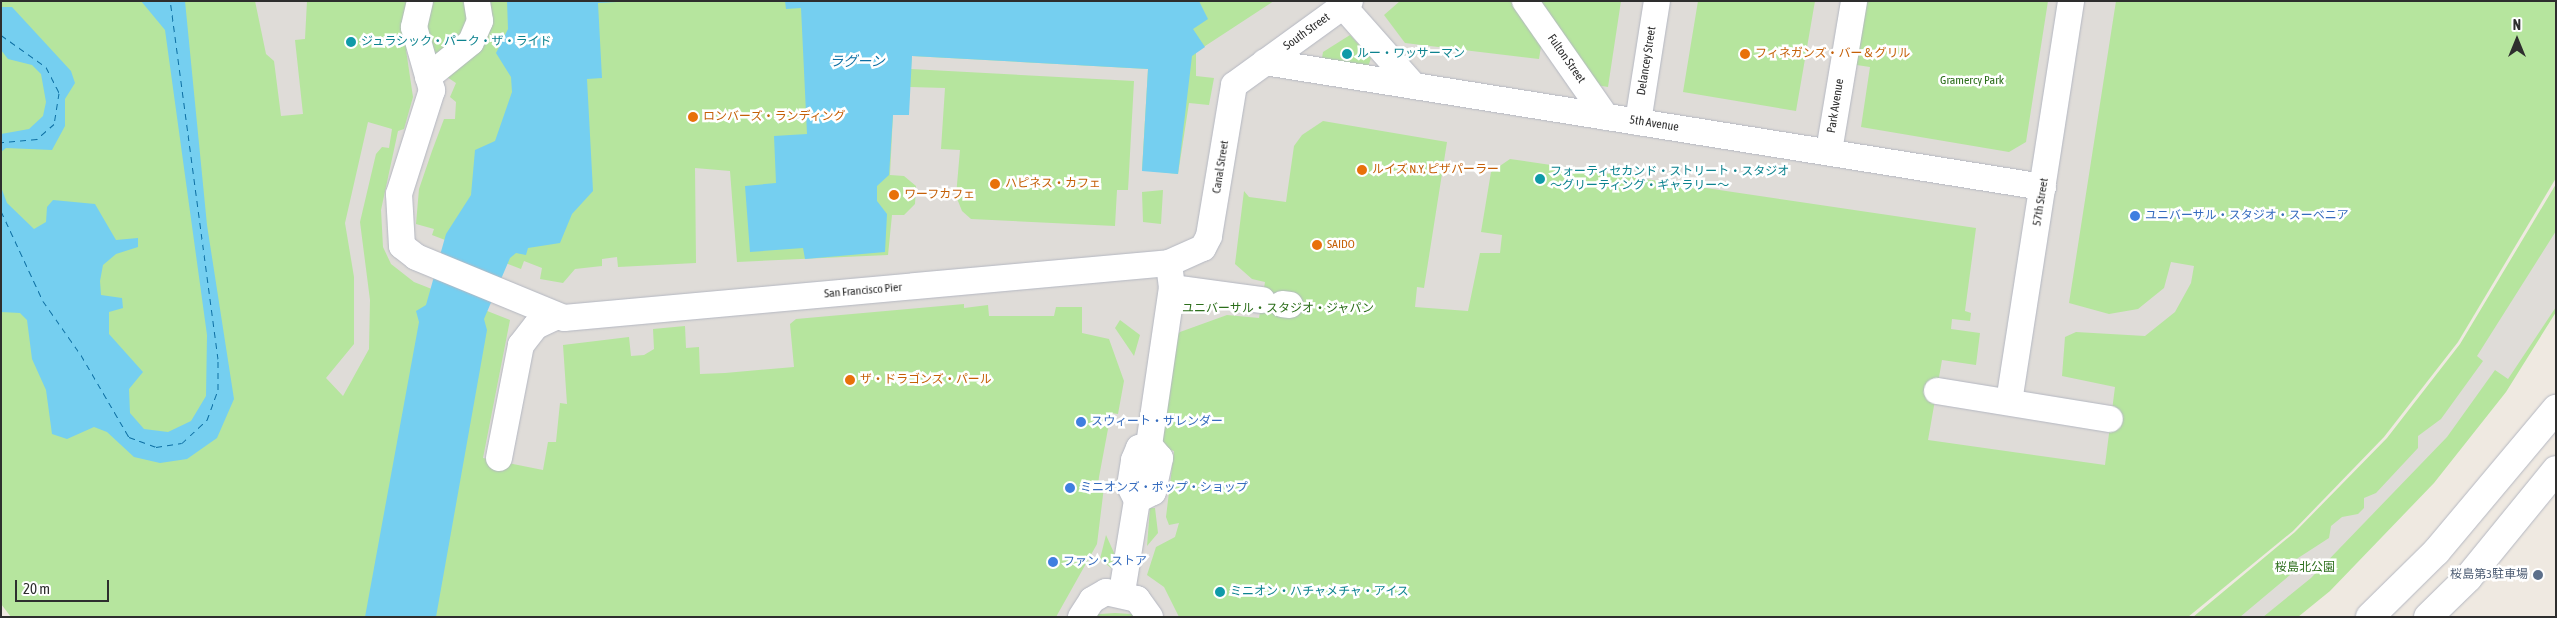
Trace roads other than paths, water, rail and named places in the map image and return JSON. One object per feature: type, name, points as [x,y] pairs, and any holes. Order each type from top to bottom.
[{"type":"street","points":[[420,1],[414,27],[432,90],[399,194],[402,246],[416,256],[558,316]]},
{"type":"street","points":[[428,77],[471,42],[480,21],[477,1]]},
{"type":"street","name":"Fulton Street","points":[[1525,1],[1606,117]]},
{"type":"street","name":"Delancey Street","points":[[1638,122],[1657,1]]},
{"type":"street","name":"Park Avenue","points":[[1829,151],[1854,1]]},
{"type":"street","name":"57th Street","points":[[2008,402],[2071,1]]},
{"type":"street","points":[[1346,4],[1414,86]]},
{"type":"street","name":"South Street","points":[[1265,62],[1346,4]]},
{"type":"street","name":"5th Avenue","points":[[1265,62],[1829,151],[2043,187]]},
{"type":"street","name":"Canal Street","points":[[1169,263],[1203,248],[1209,236],[1234,85],[1265,62]]},
{"type":"street","points":[[1122,592],[1137,500],[1130,486],[1134,460],[1139,448],[1149,444],[1172,288],[1169,263]]},
{"type":"street","name":"San Francisco Pier","points":[[558,316],[1169,263]]},
{"type":"street","points":[[1172,288],[1278,303]]},
{"type":"street","points":[[498,458],[521,344],[536,326],[558,316]]},
{"type":"street","points":[[1937,391],[2110,419]]},
{"type":"street","points":[[2370,617],[2436,552],[2556,409]]},
{"type":"street","points":[[2428,617],[2468,578],[2556,470]]},
{"type":"street","points":[[1081,617],[1092,600],[1106,592],[1122,592],[1137,599],[1150,617]]},
{"type":"water","points":[[141,1],[185,1],[207,225],[234,399],[217,438],[187,459],[160,463],[134,457],[107,432],[94,427],[67,439],[52,434],[46,390],[32,359],[27,320],[20,313],[1,312],[1,187],[7,203],[34,229],[46,222],[47,207],[53,200],[95,204],[116,240],[138,238],[138,247],[116,254],[103,265],[100,281],[101,295],[122,298],[123,308],[109,312],[109,334],[143,372],[129,389],[130,413],[144,429],[168,432],[191,421],[206,396],[207,335],[165,30]]},
{"type":"water","points":[[507,1],[636,1],[598,3],[602,78],[587,79],[593,191],[572,214],[560,243],[528,248],[526,255],[516,253],[510,258],[484,319],[487,330],[436,617],[365,617],[419,322],[416,311],[426,305],[446,234],[471,195],[475,150],[495,141],[512,92],[511,77],[496,53],[508,29]]},
{"type":"water","name":"ラグーン","points":[[785,1],[1199,1],[1208,19],[1193,29],[1205,47],[1192,56],[1178,174],[1142,171],[1148,69],[912,56],[909,115],[893,115],[889,175],[877,186],[877,201],[887,214],[885,252],[805,259],[803,248],[750,252],[745,186],[776,183],[774,136],[807,134],[801,8],[786,9]]},
{"type":"water","points":[[1,7],[12,7],[71,71],[75,83],[65,99],[65,126],[52,150],[6,148],[1,152],[1,134],[29,129],[43,116],[46,102],[41,74],[32,65],[8,59],[1,50]]},
{"type":"place","name":"ジュラシック・パーク・ザ・ライド","points":[[351,42]]},
{"type":"place","name":"ルー・ワッサーマン","points":[[1347,54]]},
{"type":"place","name":"フィネガンズ・バー＆グリル","points":[[1745,54]]},
{"type":"place","name":"ロンバーズ・ランディング","points":[[693,117]]},
{"type":"place","name":"ルイズ N.Y, ピザパーラー","points":[[1362,170]]},
{"type":"place","name":"フォーティセカンド・ストリート・スタジオ ～グリーティング・ギャラリー～","points":[[1540,179]]},
{"type":"place","name":"ハピネス・カフェ","points":[[995,184]]},
{"type":"place","name":"ワーフカフェ","points":[[894,195]]},
{"type":"place","name":"ユニバーサル・スタジオ・スーベニア","points":[[2135,216]]},
{"type":"place","name":"SAIDO","points":[[1317,245]]},
{"type":"place","name":"ザ・ドラゴンズ・パール","points":[[850,380]]},
{"type":"place","name":"スウィート・サレンダー","points":[[1081,422]]},
{"type":"place","name":"ミニオンズ・ポップ・ショップ","points":[[1070,488]]},
{"type":"place","name":"ファン・ストア","points":[[1053,562]]},
{"type":"place","name":"桜島第3駐車場","points":[[2538,575]]},
{"type":"place","name":"ミニオン・ハチャメチャ・アイス","points":[[1220,592]]},
{"type":"park label","name":"Gramercy Park","points":[[1972,81]]},
{"type":"park label","name":"ユニバーサル・スタジオ・ジャパン","points":[[1278,309]]},
{"type":"park label","name":"桜島北公園","points":[[2305,568]]}]
